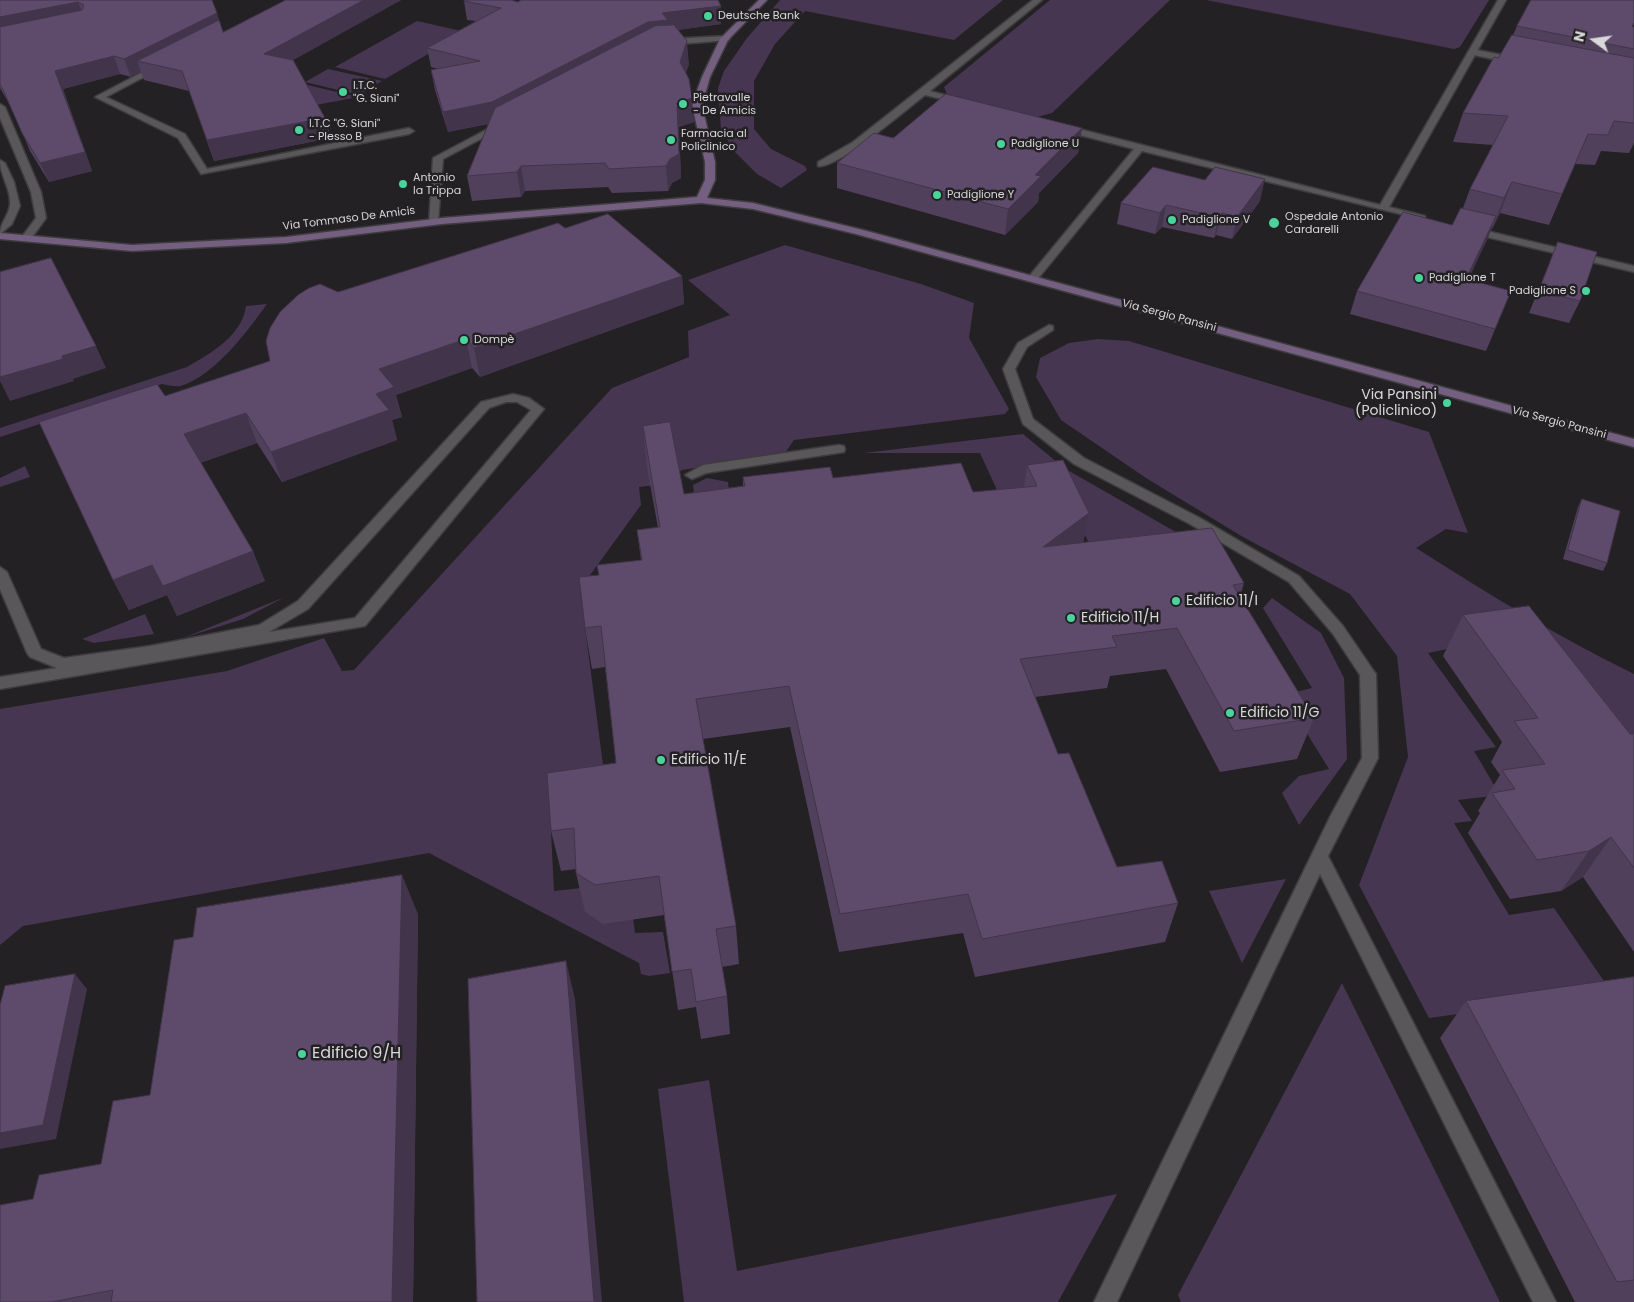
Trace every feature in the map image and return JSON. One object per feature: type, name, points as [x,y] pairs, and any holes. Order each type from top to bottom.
[{"type":"main road","points":[[701,200],[710,180],[710,162],[698,104],[706,78],[725,38],[763,0]]},
{"type":"main road","name":"Via Tommaso De Amicis","points":[[0,236],[132,248],[286,240],[438,222],[701,200]]},
{"type":"main road","name":"Via Sergio Pansini","points":[[701,200],[753,206],[782,213],[1634,443]]},
{"type":"street","points":[[822,164],[856,144],[1038,0]]},
{"type":"street","points":[[1382,208],[1502,0]]},
{"type":"street","points":[[659,45],[725,38]]},
{"type":"street","points":[[1472,52],[1529,63]]},
{"type":"street","points":[[169,62],[99,97],[182,136],[204,172],[409,131]]},
{"type":"street","points":[[923,92],[969,104]]},
{"type":"street","points":[[0,107],[36,192],[41,218],[26,238]]},
{"type":"street","points":[[438,222],[445,158],[510,123]]},
{"type":"street","points":[[1054,126],[1431,220]]},
{"type":"street","points":[[1032,279],[1140,148]]},
{"type":"street","points":[[0,163],[16,197],[12,220],[0,230]]},
{"type":"street","points":[[1460,227],[1634,269]]},
{"type":"street","points":[[1049,328],[1022,345],[1009,369],[1027,421],[1079,461],[1196,521],[1294,578],[1338,630],[1368,674],[1370,758],[1104,1302]]},
{"type":"street","points":[[0,572],[35,653],[63,664],[150,651],[263,629],[303,605],[485,405],[500,398],[524,398],[538,409],[360,622],[0,683]]},
{"type":"street","points":[[692,474],[703,469],[839,449]]},
{"type":"street","points":[[1320,857],[1545,1302]]},
{"type":"shaded area","points":[[780,0],[1003,0],[954,40],[805,11],[775,44],[754,81],[754,129],[771,149],[805,166],[807,170],[781,188],[757,174],[735,152],[721,129],[718,88],[724,71],[747,38]]},
{"type":"shaded area","points":[[1050,0],[1170,0],[1052,113],[1037,117],[947,94],[944,87]]},
{"type":"shaded area","points":[[1206,0],[1489,0],[1460,47],[1454,49]]},
{"type":"shaded area","points":[[417,21],[466,32],[385,79],[335,67]]},
{"type":"shaded area","points":[[328,69],[382,81],[359,95],[305,82]]},
{"type":"shaded area","points":[[299,83],[358,97],[238,120]]},
{"type":"shaded area","points":[[785,245],[921,284],[974,303],[969,338],[1009,409],[1005,414],[794,440],[785,453],[682,470],[665,484],[639,487],[641,505],[580,589],[606,788],[549,792],[554,891],[628,883],[635,933],[663,932],[670,973],[649,976],[641,974],[639,963],[429,853],[23,926],[0,945],[0,709],[227,671],[324,638],[342,671],[354,670],[612,388],[689,357],[688,331],[730,315],[688,280]]},
{"type":"shaded area","points":[[267,304],[250,327],[218,363],[194,380],[181,386],[162,384],[0,437],[0,428],[187,367],[206,356],[232,335],[243,317],[246,306]]},
{"type":"shaded area","points":[[1098,339],[1129,341],[1429,432],[1468,533],[1446,529],[1416,548],[1550,630],[1634,674],[1634,760],[1505,637],[1428,653],[1496,747],[1474,751],[1500,795],[1458,800],[1472,821],[1454,823],[1509,915],[1554,908],[1612,993],[1429,1018],[1359,885],[1408,757],[1397,656],[1350,594],[1243,537],[1146,478],[1061,420],[1036,377],[1040,358],[1069,343]]},
{"type":"shaded area","points":[[1023,434],[1064,468],[1209,551],[1101,566],[1063,493],[1003,503],[980,453],[864,453]]},
{"type":"shaded area","points":[[25,466],[30,477],[0,487],[0,478]]},
{"type":"shaded area","points":[[707,478],[728,482],[732,522],[696,508],[693,485]]},
{"type":"shaded area","points":[[285,597],[243,619],[183,638]]},
{"type":"shaded area","points":[[1272,598],[1321,633],[1344,678],[1347,759],[1299,825],[1282,793],[1299,776],[1329,769],[1283,695],[1312,688],[1263,608]]},
{"type":"shaded area","points":[[145,614],[154,634],[94,643],[82,639]]},
{"type":"shaded area","points":[[1286,879],[1242,963],[1209,891]]},
{"type":"shaded area","points":[[1342,983],[1500,1302],[1181,1302],[1178,1295]]},
{"type":"shaded area","points":[[709,1080],[737,1271],[1117,1194],[1058,1302],[684,1302],[658,1089]]},
{"type":"building","points":[[0,0],[212,0],[217,13],[124,59],[114,56],[55,71],[85,152],[40,163],[22,133],[0,84],[0,27],[82,10],[84,5],[78,2],[0,17]]},
{"type":"building","points":[[286,0],[364,0],[264,54],[293,60],[325,118],[207,140],[182,71],[137,61],[219,20],[223,32]]},
{"type":"building","points":[[511,0],[518,2],[521,0],[718,0],[721,6],[662,13],[668,20],[648,22],[492,102],[443,112],[431,70],[480,61],[427,48],[501,8],[464,1]]},
{"type":"building","points":[[1531,0],[1634,0],[1634,23],[1632,27],[1634,27],[1634,49],[1517,26]]},
{"type":"building","points":[[674,25],[687,41],[680,62],[689,79],[692,98],[677,103],[679,154],[670,159],[666,166],[609,169],[605,163],[521,166],[517,172],[467,176],[495,108],[655,26]]},
{"type":"building","points":[[1512,35],[1634,58],[1634,123],[1614,121],[1608,135],[1588,134],[1562,194],[1512,182],[1504,198],[1470,189],[1508,116],[1463,113],[1494,57],[1498,58]]},
{"type":"building","points":[[946,94],[1082,128],[1035,175],[1041,176],[1008,209],[837,163],[874,133],[893,138]]},
{"type":"building","points":[[1153,167],[1205,180],[1215,167],[1265,179],[1237,217],[1222,213],[1219,217],[1166,205],[1160,213],[1121,203]]},
{"type":"building","points":[[1461,208],[1496,216],[1466,279],[1511,291],[1495,329],[1357,291],[1403,212],[1452,225]]},
{"type":"building","points":[[608,214],[682,276],[474,348],[466,339],[379,369],[394,387],[376,394],[389,410],[271,452],[246,413],[184,434],[253,551],[163,586],[152,565],[113,580],[39,422],[157,384],[165,396],[270,361],[266,341],[270,328],[280,312],[298,295],[309,288],[320,284],[338,292],[558,223],[565,228]]},
{"type":"building","points":[[1558,242],[1597,252],[1580,301],[1539,291]]},
{"type":"building","points":[[51,258],[96,346],[62,356],[63,359],[0,377],[0,272]]},
{"type":"building","points":[[670,422],[684,494],[745,486],[743,477],[830,467],[833,478],[961,463],[973,492],[1037,486],[1027,465],[1063,460],[1089,513],[1043,547],[1212,528],[1244,583],[1233,585],[1314,718],[1234,731],[1177,628],[1112,636],[1117,647],[1020,659],[1058,754],[1069,753],[1117,867],[1162,861],[1178,903],[982,939],[968,894],[840,914],[789,686],[696,699],[736,926],[716,929],[727,996],[696,1002],[691,969],[672,972],[659,876],[595,885],[576,873],[574,828],[551,831],[547,773],[616,763],[601,626],[585,628],[579,577],[599,575],[597,565],[642,560],[637,530],[660,527],[643,426]]},
{"type":"building","points":[[1582,499],[1620,511],[1607,563],[1568,550]]},
{"type":"building","points":[[1529,606],[1630,734],[1634,734],[1634,868],[1611,837],[1589,851],[1537,860],[1492,793],[1515,789],[1502,770],[1545,764],[1514,721],[1538,718],[1463,615]]},
{"type":"building","name":"Edificio 9/H","points":[[402,875],[392,1302],[111,1302],[113,1290],[52,1302],[0,1302],[0,1205],[33,1199],[39,1175],[101,1164],[113,1101],[150,1095],[174,940],[193,937],[197,908]]},
{"type":"building","points":[[566,961],[594,1302],[477,1302],[468,979]]},
{"type":"building","points":[[75,974],[43,1125],[0,1133],[0,1005],[5,986]]},
{"type":"building","points":[[1634,977],[1634,1280],[1617,1282],[1466,1001]]},
{"type":"place","name":"Deutsche Bank","points":[[708,16]]},
{"type":"place","name":"I.T.C. \"G. Siani\"","points":[[343,92]]},
{"type":"place","name":"Pietravalle - De Amicis","points":[[683,104]]},
{"type":"place","name":"I.T.C \"G. Siani\" - Plesso B","points":[[299,130]]},
{"type":"place","name":"Farmacia al Policlinico","points":[[671,140]]},
{"type":"place","name":"Padiglione U","points":[[1001,144]]},
{"type":"place","name":"Antonio la Trippa","points":[[403,184]]},
{"type":"place","name":"Padiglione Y","points":[[937,195]]},
{"type":"place","name":"Padiglione V","points":[[1172,220]]},
{"type":"place","name":"Ospedale Antonio Cardarelli","points":[[1274,223]]},
{"type":"place","name":"Padiglione T","points":[[1419,278]]},
{"type":"place","name":"Padiglione S","points":[[1586,291]]},
{"type":"place","name":"Dompè","points":[[464,340]]},
{"type":"place","name":"Via Pansini (Policlinico)","points":[[1447,403]]},
{"type":"place","name":"Edificio 11/I","points":[[1176,601]]},
{"type":"place","name":"Edificio 11/H","points":[[1071,618]]},
{"type":"place","name":"Edificio 11/G","points":[[1230,713]]},
{"type":"place","name":"Edificio 11/E","points":[[661,760]]},
{"type":"place","name":"Edificio 9/H","points":[[302,1054]]}]
